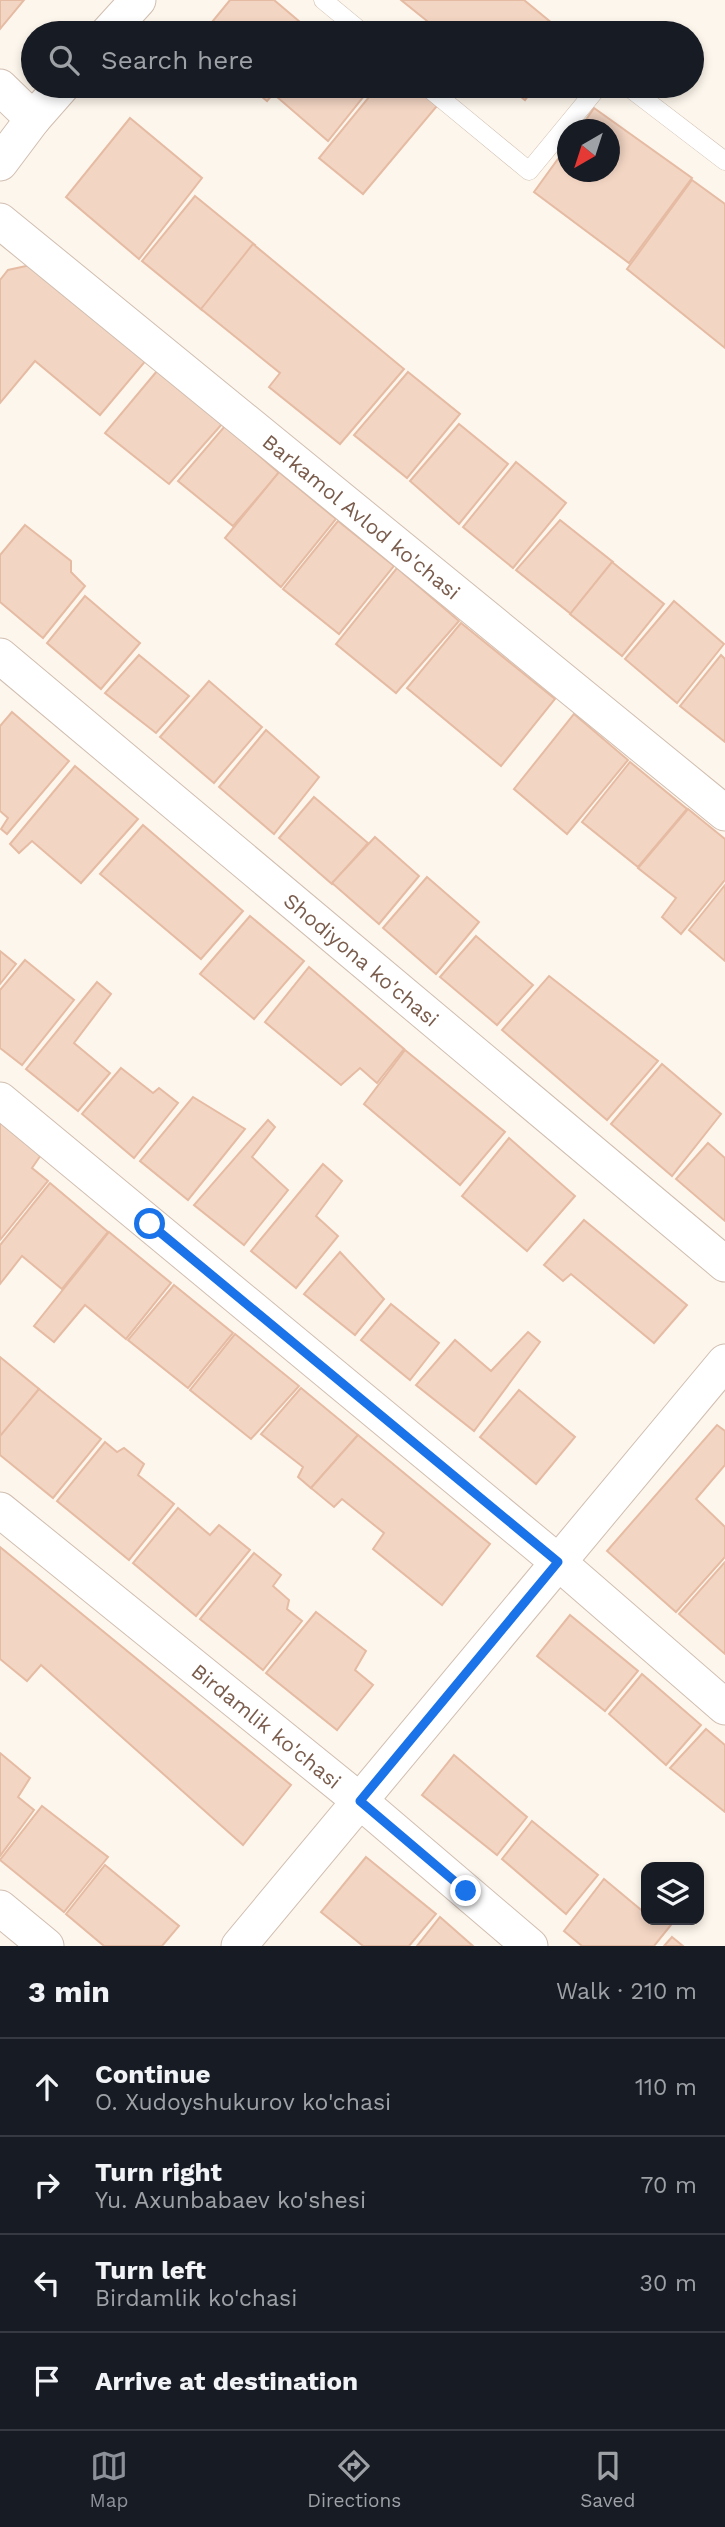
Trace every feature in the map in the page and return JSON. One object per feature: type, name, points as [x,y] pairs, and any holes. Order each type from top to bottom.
[{"type":"street","points":[[119,21],[138,0]]},
{"type":"street","points":[[0,87],[33,120]]},
{"type":"street","points":[[0,163],[52,98]]},
{"type":"street","name":"Barkamol Avlod ko'chasi","points":[[0,221],[725,813]]},
{"type":"street","name":"Shodiyona ko'chasi","points":[[0,656],[725,1265]]},
{"type":"street","points":[[0,1100],[558,1562],[725,1707]]},
{"type":"street","points":[[239,1946],[725,1362]]},
{"type":"street","name":"Birdamlik ko'chasi","points":[[0,1510],[360,1801],[530,1946]]},
{"type":"street","points":[[0,1908],[47,1946]]},
{"type":"lane","points":[[323,0],[348,21]]},
{"type":"lane","points":[[440,98],[529,172],[588,98]]},
{"type":"lane","points":[[643,98],[725,160]]},
{"type":"building","points":[[0,0],[24,0],[0,29]]},
{"type":"building","points":[[230,0],[274,0],[299,21],[213,21]]},
{"type":"building","points":[[401,0],[524,0],[549,21],[427,21]]},
{"type":"building","points":[[278,98],[362,98],[328,141]]},
{"type":"building","points":[[368,98],[427,98],[437,106],[363,194],[319,158]]},
{"type":"building","points":[[594,108],[609,119],[586,119]]},
{"type":"building","points":[[130,118],[202,178],[139,259],[66,197]]},
{"type":"building","points":[[620,127],[692,178],[629,263],[534,192],[557,160],[557,182],[620,182]]},
{"type":"building","points":[[692,180],[725,204],[725,348],[627,269]]},
{"type":"building","points":[[195,196],[255,245],[202,310],[142,261]]},
{"type":"building","points":[[253,244],[404,369],[340,444],[269,387],[280,373],[201,309]]},
{"type":"building","points":[[35,264],[148,358],[100,415],[35,361],[0,403],[0,280],[8,270]]},
{"type":"building","points":[[157,371],[222,424],[169,484],[105,433]]},
{"type":"building","points":[[408,372],[460,414],[407,478],[354,435]]},
{"type":"building","points":[[459,424],[508,464],[459,524],[410,481]]},
{"type":"building","points":[[225,426],[279,473],[233,526],[178,481]]},
{"type":"building","points":[[516,462],[566,503],[513,568],[463,527]]},
{"type":"building","points":[[279,472],[336,519],[281,587],[225,538]]},
{"type":"building","points":[[560,520],[613,562],[571,614],[516,570]]},
{"type":"building","points":[[338,521],[394,566],[339,634],[283,589]]},
{"type":"building","points":[[25,525],[71,561],[71,572],[85,586],[43,638],[0,602],[0,555]]},
{"type":"building","points":[[612,562],[664,604],[622,656],[570,614]]},
{"type":"building","points":[[397,568],[459,621],[396,693],[336,644]]},
{"type":"building","points":[[85,596],[140,643],[101,689],[47,643]]},
{"type":"building","points":[[674,601],[724,644],[677,703],[625,659]]},
{"type":"building","points":[[461,623],[555,699],[501,766],[407,688]]},
{"type":"building","points":[[139,655],[189,696],[156,733],[105,693]]},
{"type":"building","points":[[721,655],[725,659],[725,742],[680,706]]},
{"type":"building","points":[[209,681],[262,727],[214,783],[160,737]]},
{"type":"building","points":[[12,712],[69,761],[7,834],[1,829],[8,818],[0,811],[0,726]]},
{"type":"building","points":[[574,714],[628,760],[567,834],[514,789]]},
{"type":"building","points":[[266,730],[319,777],[274,834],[219,787]]},
{"type":"building","points":[[630,762],[687,809],[638,867],[582,822]]},
{"type":"building","points":[[75,766],[138,819],[81,883],[32,841],[19,853],[10,844]]},
{"type":"building","points":[[314,797],[368,843],[332,884],[279,838]]},
{"type":"building","points":[[688,809],[725,839],[725,880],[681,934],[662,917],[676,898],[638,868]]},
{"type":"building","points":[[143,825],[243,911],[201,959],[100,874]]},
{"type":"building","points":[[375,837],[419,876],[379,924],[332,883]]},
{"type":"building","points":[[427,877],[479,922],[436,974],[383,928]]},
{"type":"building","points":[[725,885],[725,961],[689,930]]},
{"type":"building","points":[[250,916],[304,961],[254,1019],[200,974]]},
{"type":"building","points":[[476,936],[533,985],[497,1025],[440,977]]},
{"type":"building","points":[[0,951],[16,964],[0,984]]},
{"type":"building","points":[[25,960],[74,1000],[22,1065],[0,1048],[0,990]]},
{"type":"building","points":[[309,967],[404,1049],[377,1083],[360,1068],[341,1085],[265,1022]]},
{"type":"building","points":[[549,976],[658,1061],[607,1120],[502,1030]]},
{"type":"building","points":[[97,982],[111,994],[74,1043],[110,1073],[78,1111],[26,1069]]},
{"type":"building","points":[[405,1050],[505,1132],[460,1185],[364,1104]]},
{"type":"building","points":[[662,1064],[721,1114],[672,1176],[611,1124]]},
{"type":"building","points":[[121,1068],[153,1093],[159,1088],[178,1103],[134,1158],[82,1114]]},
{"type":"building","points":[[193,1097],[245,1129],[188,1200],[140,1161]]},
{"type":"building","points":[[0,1117],[43,1152],[32,1168],[48,1181],[0,1240]]},
{"type":"building","points":[[268,1120],[275,1127],[252,1157],[288,1190],[244,1245],[194,1205]]},
{"type":"building","points":[[509,1138],[575,1196],[527,1251],[462,1196]]},
{"type":"building","points":[[708,1143],[725,1158],[725,1221],[676,1179]]},
{"type":"building","points":[[323,1164],[342,1181],[316,1216],[338,1236],[296,1288],[251,1251]]},
{"type":"building","points":[[50,1183],[108,1232],[62,1289],[22,1256],[0,1284],[0,1245]]},
{"type":"building","points":[[584,1220],[687,1305],[654,1343],[571,1274],[563,1281],[544,1265]]},
{"type":"building","points":[[109,1232],[171,1283],[126,1339],[85,1305],[54,1342],[34,1326]]},
{"type":"building","points":[[340,1252],[384,1299],[355,1335],[304,1294]]},
{"type":"building","points":[[174,1285],[233,1333],[188,1388],[128,1340]]},
{"type":"building","points":[[391,1304],[439,1343],[410,1380],[361,1340]]},
{"type":"building","points":[[528,1332],[540,1342],[474,1431],[416,1385],[455,1340],[491,1371]]},
{"type":"building","points":[[235,1334],[299,1386],[251,1439],[190,1390]]},
{"type":"building","points":[[0,1357],[39,1389],[0,1438]]},
{"type":"building","points":[[301,1388],[358,1435],[311,1488],[298,1477],[303,1467],[261,1434]]},
{"type":"building","points":[[39,1389],[101,1439],[53,1498],[0,1455],[0,1436]]},
{"type":"building","points":[[519,1390],[575,1437],[536,1484],[480,1437]]},
{"type":"building","points":[[717,1425],[725,1431],[725,1465],[696,1499],[725,1527],[725,1557],[676,1612],[607,1551]]},
{"type":"building","points":[[358,1435],[490,1544],[442,1605],[373,1549],[384,1533],[342,1499],[334,1507],[311,1488]]},
{"type":"building","points":[[105,1442],[117,1452],[124,1448],[144,1464],[138,1475],[174,1504],[129,1560],[57,1501]]},
{"type":"building","points":[[178,1508],[210,1535],[219,1525],[250,1550],[196,1616],[133,1563]]},
{"type":"building","points":[[0,1547],[291,1785],[243,1845],[41,1665],[27,1681],[0,1659]]},
{"type":"building","points":[[254,1553],[281,1575],[273,1586],[289,1600],[287,1609],[302,1621],[263,1670],[200,1619]]},
{"type":"building","points":[[725,1562],[725,1654],[679,1614]]},
{"type":"building","points":[[316,1612],[366,1651],[355,1670],[373,1685],[337,1730],[266,1673]]},
{"type":"building","points":[[570,1615],[638,1671],[605,1711],[537,1656]]},
{"type":"building","points":[[642,1674],[701,1725],[666,1765],[609,1714]]},
{"type":"building","points":[[706,1729],[725,1745],[725,1812],[670,1768]]},
{"type":"building","points":[[0,1753],[30,1778],[18,1797],[34,1810],[0,1856]]},
{"type":"building","points":[[454,1755],[527,1817],[497,1855],[422,1795]]},
{"type":"building","points":[[42,1806],[108,1857],[64,1912],[0,1860]]},
{"type":"building","points":[[532,1821],[598,1875],[566,1914],[502,1859]]},
{"type":"building","points":[[366,1857],[436,1914],[409,1946],[363,1946],[321,1912]]},
{"type":"building","points":[[105,1865],[179,1926],[162,1946],[104,1946],[66,1914]]},
{"type":"building","points":[[604,1879],[641,1910],[641,1925],[671,1925],[654,1946],[582,1946],[564,1931]]},
{"type":"building","points":[[440,1917],[473,1946],[417,1946]]},
{"type":"building","points":[[672,1937],[683,1946],[664,1946]]},
{"type":"route","points":[[150,1224],[558,1562],[360,1801],[466,1891]]}]
